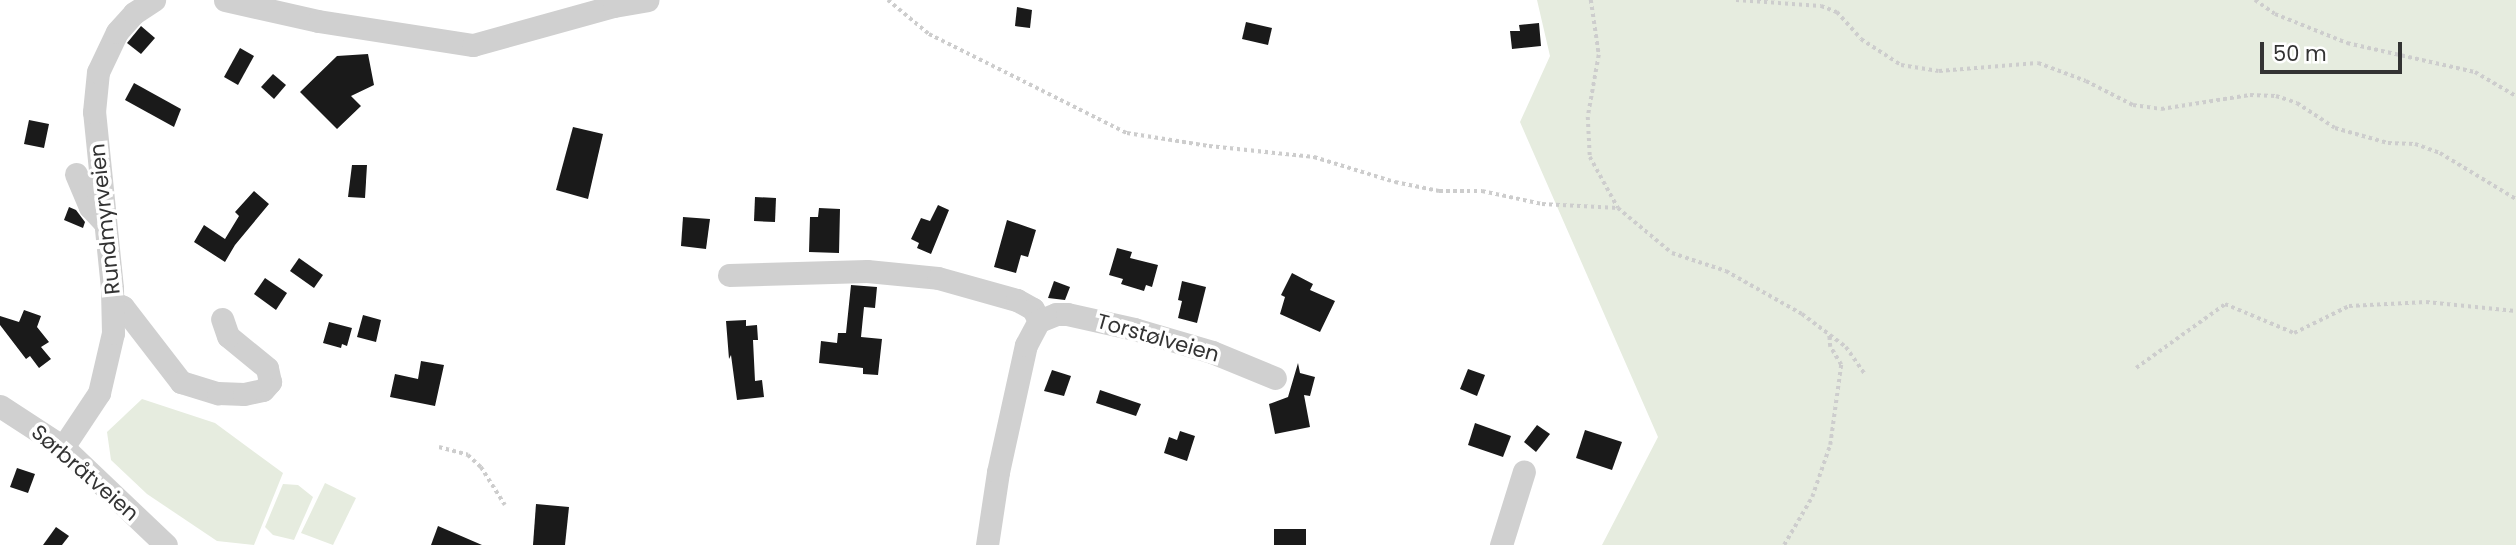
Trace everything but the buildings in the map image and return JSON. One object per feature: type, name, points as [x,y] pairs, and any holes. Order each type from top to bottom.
[{"type":"street","name":"Rundmyrveien","points":[[63,447],[99,393],[106,374],[113,333],[113,302],[94,111],[98,72],[117,32],[134,13],[154,0]]},
{"type":"street","points":[[225,0],[328,23],[473,45],[614,6],[647,0]]},
{"type":"street","points":[[76,174],[90,207],[103,221]]},
{"type":"street","points":[[729,275],[890,273],[938,278],[1017,300],[1033,309],[1039,320],[1026,345],[998,472],[987,545]]},
{"type":"street","points":[[113,302],[123,307],[181,382],[218,393],[244,394],[263,390],[270,382],[268,368],[228,335],[222,319]]},
{"type":"street","name":"Torstølveien","points":[[1039,320],[1056,314],[1068,314],[1134,329],[1212,352],[1275,378]]},
{"type":"street","name":"Sørbråtveien","points":[[0,406],[63,447],[166,545]]},
{"type":"street","points":[[1501,545],[1524,471]]},
{"type":"path","points":[[888,0],[929,34],[1127,133],[1209,146],[1314,157],[1395,182],[1439,191],[1482,191],[1542,204],[1618,208]]},
{"type":"path","points":[[1591,0],[1599,55],[1587,117],[1590,157],[1618,208],[1672,253],[1726,271],[1761,289],[1846,347],[1864,373]]},
{"type":"path","points":[[1736,0],[1821,6],[1837,12],[1861,39],[1901,65],[1939,71],[2038,63],[2086,81],[2133,105],[2161,109],[2250,95],[2276,96],[2297,103],[2335,128],[2388,143],[2415,144],[2440,153],[2516,199]]},
{"type":"path","points":[[2255,0],[2275,14],[2347,43],[2475,72],[2516,96]]},
{"type":"path","points":[[2136,368],[2225,304],[2294,333],[2349,306],[2426,302],[2516,311]]},
{"type":"path","points":[[1783,545],[1812,496],[1830,445],[1841,365],[1830,347],[1829,336]]},
{"type":"path","points":[[439,447],[468,455],[481,467],[505,505]]},
{"type":"shaded area","points":[[1537,0],[2516,0],[2516,545],[1602,545],[1658,437],[1520,122],[1550,56]]},
{"type":"shaded area","points":[[142,399],[215,423],[283,473],[254,545],[217,541],[147,494],[111,460],[107,432]]},
{"type":"shaded area","points":[[325,483],[356,498],[333,545],[301,533]]},
{"type":"shaded area","points":[[283,484],[298,485],[313,497],[294,540],[273,535],[265,527]]}]
